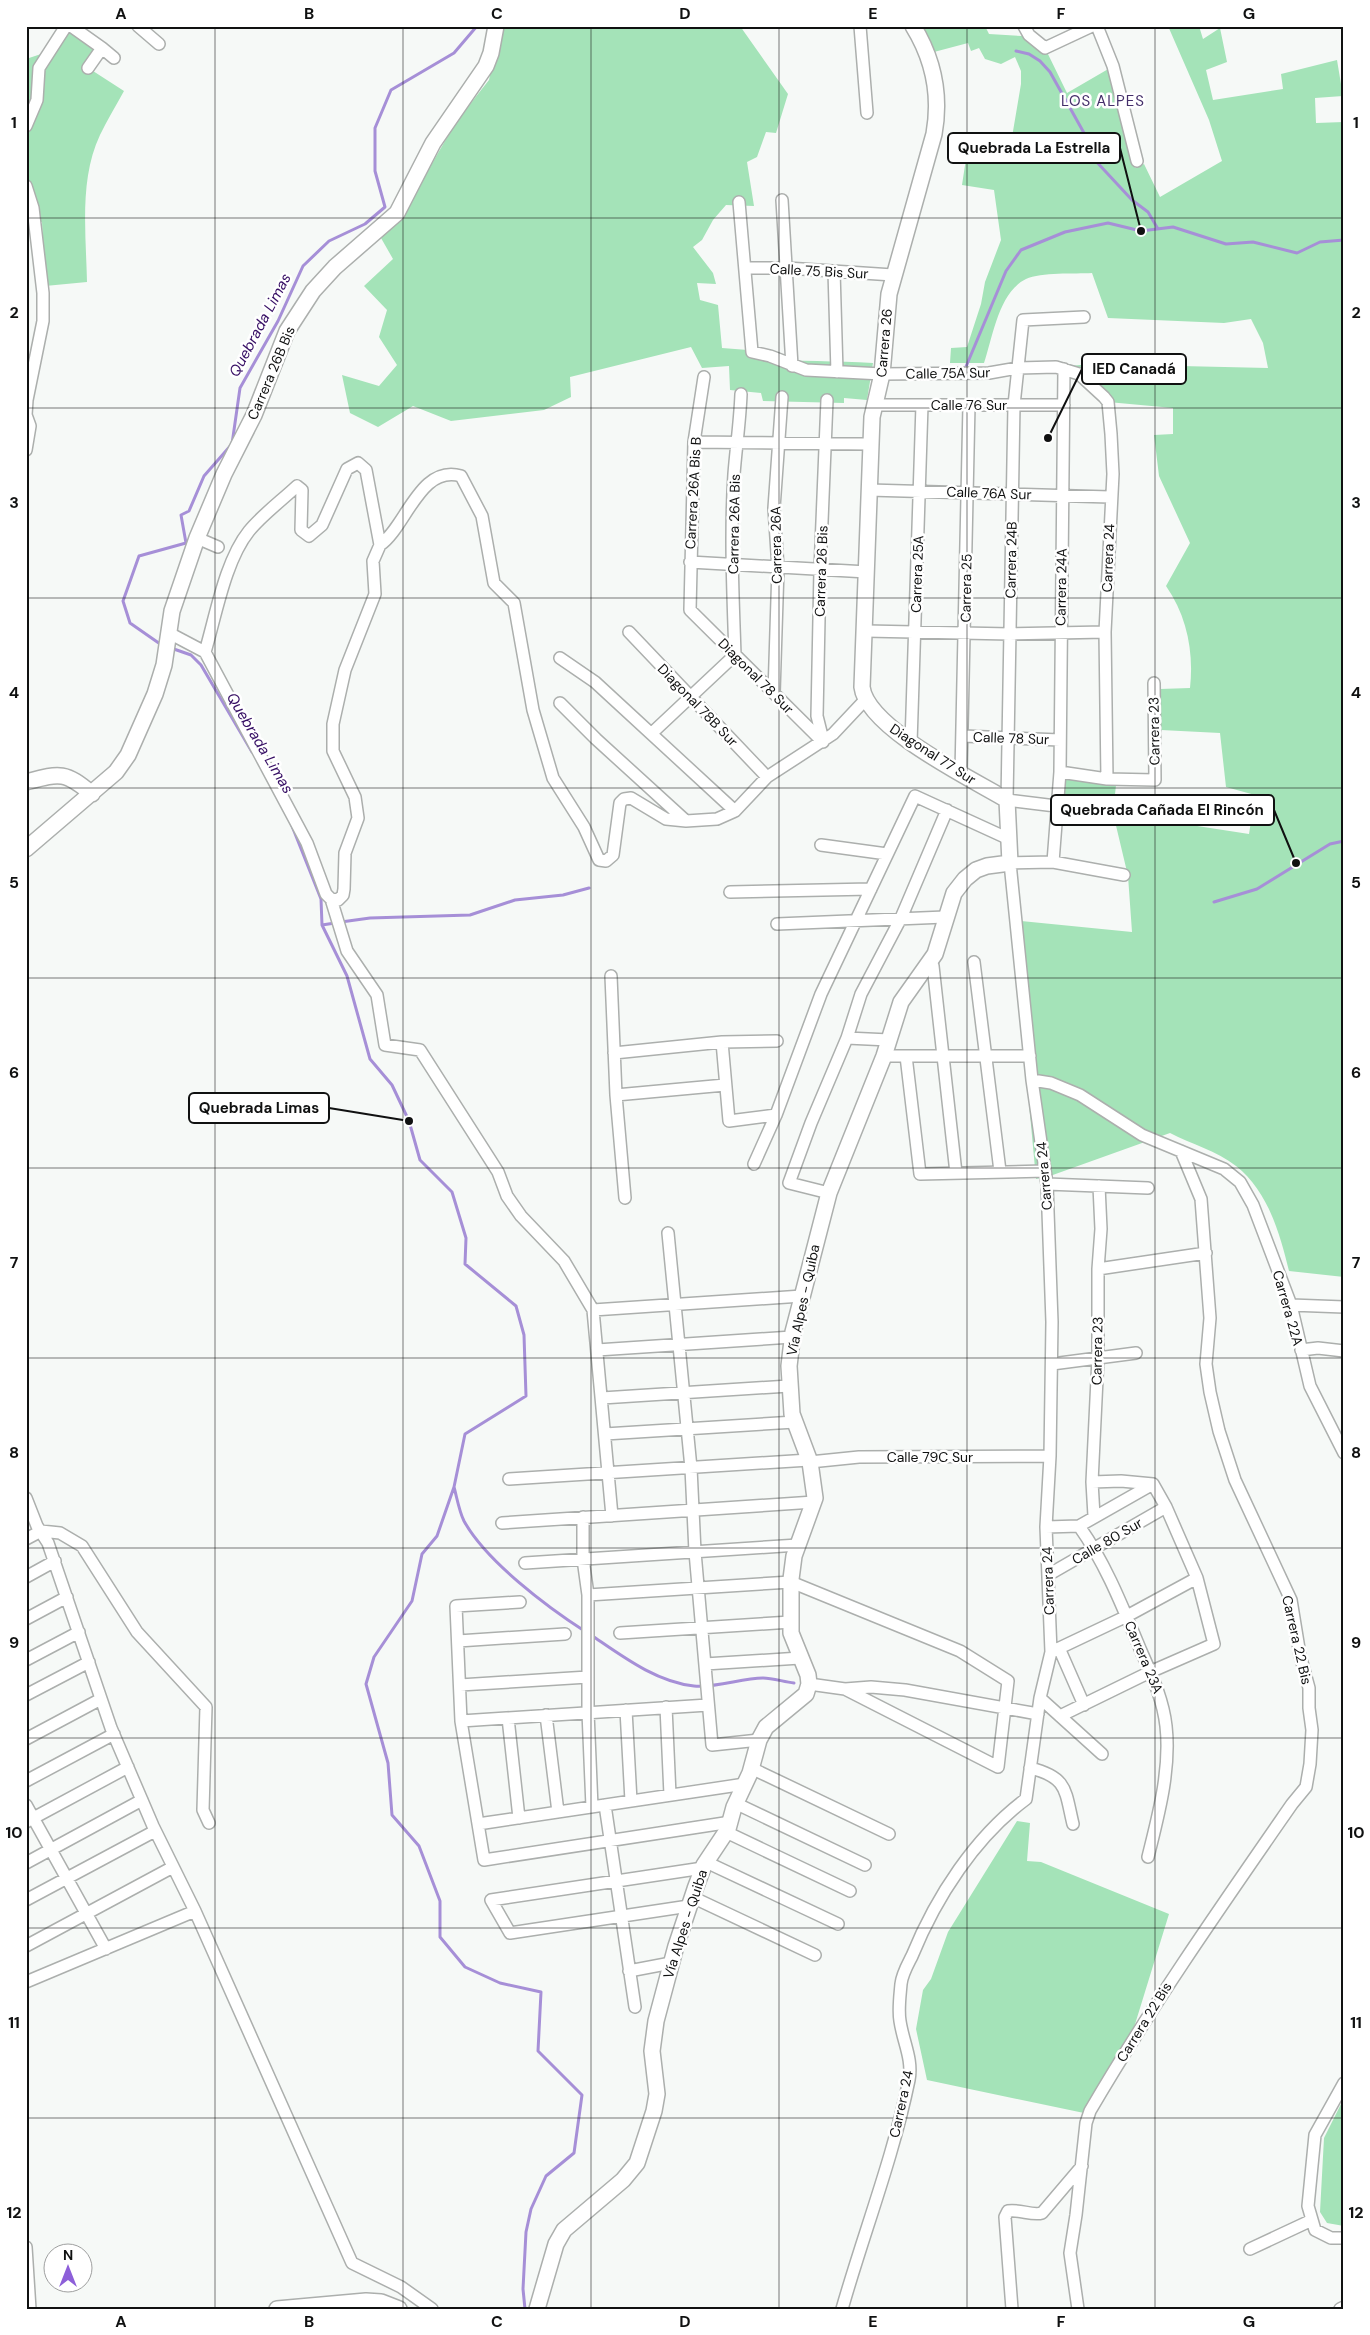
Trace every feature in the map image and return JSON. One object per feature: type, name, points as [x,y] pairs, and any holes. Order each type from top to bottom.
[{"type":"street","points":[[26,126],[38,100],[39,68],[66,26]]},
{"type":"street","points":[[71,26],[114,58]]},
{"type":"street","points":[[138,26],[159,44]]},
{"type":"street","name":"Carrera 26B Bis","points":[[26,849],[116,772],[128,755],[155,694],[168,642],[172,611],[197,538],[224,474],[254,415],[287,332],[313,291],[335,267],[397,213],[433,143],[486,66],[491,53],[496,26]]},
{"type":"street","points":[[860,26],[867,113]]},
{"type":"street","name":"Carrera 26","points":[[865,700],[862,680],[866,631],[870,444],[875,405],[882,374],[885,319],[893,275],[932,143],[938,109],[933,71],[922,40],[913,26]]},
{"type":"street","points":[[1024,26],[1028,35],[1045,48],[1092,26]]},
{"type":"street","points":[[1097,26],[1113,66],[1137,161]]},
{"type":"street","points":[[88,68],[102,48]]},
{"type":"street","points":[[26,186],[33,208],[43,294],[44,321],[27,400],[26,416],[30,426],[26,450]]},
{"type":"street","points":[[782,200],[792,366]]},
{"type":"street","points":[[739,202],[745,268]]},
{"type":"street","name":"Calle 75 Bis Sur","points":[[745,268],[787,268],[893,275]]},
{"type":"street","name":"Calle 75A Sur","points":[[745,268],[752,352],[770,356],[792,366],[806,370],[882,374],[989,374],[1018,368],[1060,368]]},
{"type":"street","points":[[834,271],[838,372]]},
{"type":"street","name":"Carrera 24B","points":[[1007,800],[1014,405],[1023,320],[1084,317]]},
{"type":"street","name":"Carrera 24A","points":[[1054,862],[1060,772],[1064,405],[1060,368]]},
{"type":"street","name":"Carrera 24","points":[[1060,368],[1079,374],[1095,386],[1108,402],[1113,474],[1110,497],[1110,543],[1105,632],[1107,779]]},
{"type":"street","name":"Carrera 26A Bis B","points":[[690,610],[694,442],[704,377]]},
{"type":"street","name":"Carrera 26A Bis","points":[[735,655],[733,565],[734,474],[739,443],[741,394]]},
{"type":"street","name":"Carrera 26A","points":[[774,693],[778,568],[774,508],[782,397]]},
{"type":"street","name":"Carrera 26 Bis","points":[[823,742],[817,716],[820,570],[827,400]]},
{"type":"street","name":"Calle 76 Sur","points":[[875,405],[1064,405]]},
{"type":"street","name":"Carrera 25A","points":[[911,743],[922,405]]},
{"type":"street","name":"Carrera 25","points":[[961,772],[970,405]]},
{"type":"street","points":[[694,442],[870,444]]},
{"type":"street","points":[[380,545],[366,470],[358,464],[347,469],[322,525],[309,536],[301,530],[302,490],[297,486],[249,530],[239,546],[205,652],[307,843],[326,894],[331,899],[347,951],[377,995],[385,1045],[420,1050],[498,1172],[507,1196],[521,1216],[564,1261],[593,1310],[612,1516]]},
{"type":"street","points":[[331,899],[338,900],[343,895],[345,853],[358,818],[355,797],[334,751],[334,724],[345,670],[375,594],[373,561],[380,545],[394,533],[399,520],[429,481],[453,474],[461,476],[482,516],[494,583],[514,603],[533,710],[553,778],[584,827],[599,860],[606,861],[613,855],[620,803],[624,798],[631,798],[666,819],[686,821],[717,819],[735,811],[767,777],[823,742],[865,700]]},
{"type":"street","name":"Calle 76A Sur","points":[[869,490],[1110,497]]},
{"type":"street","points":[[197,538],[218,546]]},
{"type":"street","points":[[690,562],[867,572]]},
{"type":"street","name":"Diagonal 78 Sur","points":[[690,610],[823,742]]},
{"type":"street","points":[[866,631],[1010,634],[1105,632]]},
{"type":"street","name":"Diagonal 78B Sur","points":[[629,632],[767,777]]},
{"type":"street","points":[[168,642],[205,652]]},
{"type":"street","points":[[652,733],[735,655]]},
{"type":"street","points":[[560,658],[595,682],[735,811]]},
{"type":"street","name":"Carrera 23","points":[[1107,779],[1155,780],[1154,683]]},
{"type":"street","name":"Diagonal 77 Sur","points":[[865,700],[878,717],[911,743],[1007,800]]},
{"type":"street","points":[[560,703],[596,740],[686,821]]},
{"type":"street","name":"Calle 78 Sur","points":[[962,736],[1060,740]]},
{"type":"street","points":[[1060,772],[1107,779]]},
{"type":"street","points":[[26,782],[58,775],[67,776],[92,794]]},
{"type":"street","points":[[754,1164],[776,1114],[821,994],[915,796],[1009,838]]},
{"type":"street","points":[[1007,800],[1113,813]]},
{"type":"street","name":"Carrera 24","points":[[842,2309],[857,2256],[886,2175],[908,2081],[909,2057],[899,2021],[901,1980],[924,1926],[956,1875],[998,1820],[1026,1799],[1040,1698],[1055,1650],[1048,1575],[1046,1527],[1052,1364],[1047,1184],[1032,1080],[1010,863],[1007,800]]},
{"type":"street","points":[[829,1193],[789,1183],[811,1123],[847,1038],[864,988],[901,918],[948,810]]},
{"type":"street","points":[[820,845],[888,854]]},
{"type":"street","points":[[1010,863],[1054,862],[1124,875]]},
{"type":"street","name":"Vía Alpes - Quiba","points":[[537,2309],[556,2244],[564,2230],[623,2180],[637,2163],[654,2111],[657,2094],[652,2051],[653,2035],[671,1963],[691,1901],[705,1865],[728,1828],[735,1803],[745,1784],[759,1740],[766,1727],[806,1694],[809,1684],[808,1675],[791,1633],[791,1582],[794,1556],[814,1502],[814,1480],[792,1414],[790,1386],[792,1337],[829,1193],[884,1056],[901,1002],[930,962],[938,947],[945,917],[954,892],[965,879],[987,866],[1010,863]]},
{"type":"street","points":[[730,892],[871,889]]},
{"type":"street","points":[[777,924],[945,917]]},
{"type":"street","points":[[930,962],[933,966],[956,1173]]},
{"type":"street","points":[[974,962],[1000,1171]]},
{"type":"street","points":[[611,976],[616,1095],[625,1198]]},
{"type":"street","points":[[847,1038],[890,1040]]},
{"type":"street","points":[[614,1054],[722,1042],[777,1041]]},
{"type":"street","points":[[722,1042],[729,1121],[776,1114]]},
{"type":"street","points":[[884,1056],[1030,1056]]},
{"type":"street","points":[[906,1056],[920,1174],[1045,1171]]},
{"type":"street","points":[[1032,1080],[1051,1083],[1080,1094],[1142,1135],[1181,1151]]},
{"type":"street","points":[[616,1095],[725,1085]]},
{"type":"street","name":"Carrera 22A","points":[[1181,1151],[1224,1169],[1240,1182],[1253,1205],[1291,1305],[1310,1386],[1344,1453]]},
{"type":"street","name":"Carrera 22 Bis","points":[[1078,2309],[1070,2254],[1086,2123],[1090,2111],[1133,2037],[1171,1978],[1292,1804],[1306,1787],[1310,1764],[1312,1730],[1309,1688],[1300,1655],[1291,1600],[1236,1480],[1219,1431],[1210,1392],[1206,1364],[1210,1318],[1200,1199],[1181,1151]]},
{"type":"street","points":[[1047,1184],[1148,1188]]},
{"type":"street","name":"Carrera 23","points":[[1094,1516],[1092,1482],[1098,1358],[1098,1270],[1101,1229],[1099,1186]]},
{"type":"street","points":[[668,1233],[691,1468],[695,1552],[712,1745],[759,1740]]},
{"type":"street","points":[[1098,1270],[1206,1253]]},
{"type":"street","points":[[593,1310],[802,1296]]},
{"type":"street","points":[[1291,1305],[1344,1307]]},
{"type":"street","points":[[597,1350],[792,1337]]},
{"type":"street","points":[[1301,1350],[1318,1348],[1344,1351]]},
{"type":"street","points":[[1052,1364],[1136,1353]]},
{"type":"street","points":[[602,1398],[790,1386]]},
{"type":"street","points":[[605,1434],[795,1422]]},
{"type":"street","name":"Calle 79C Sur","points":[[509,1480],[859,1457],[1050,1456]]},
{"type":"street","points":[[1092,1482],[1121,1481],[1153,1484]]},
{"type":"street","points":[[1060,1716],[1150,1672],[1214,1644],[1197,1578],[1166,1507],[1153,1484]]},
{"type":"street","points":[[1046,1527],[1079,1526],[1153,1484]]},
{"type":"street","points":[[26,1498],[48,1543],[114,1734],[155,1831],[195,1911],[352,2263],[402,2287],[432,2309]]},
{"type":"street","points":[[502,1523],[814,1502]]},
{"type":"street","name":"Calle 80 Sur","points":[[1048,1575],[1166,1507]]},
{"type":"street","points":[[583,1517],[582,1559],[588,1595],[588,1712],[592,1807]]},
{"type":"street","name":"Carrera 23A","points":[[1079,1526],[1094,1548],[1127,1616],[1160,1695],[1166,1727],[1167,1755],[1158,1816],[1148,1858]]},
{"type":"street","points":[[26,1539],[41,1532],[60,1533],[82,1546],[137,1632],[206,1707],[202,1810],[209,1823]]},
{"type":"street","points":[[525,1562],[798,1545]]},
{"type":"street","points":[[26,1577],[55,1562]]},
{"type":"street","points":[[1084,1705],[1055,1650],[1127,1616],[1197,1578]]},
{"type":"street","points":[[588,1595],[791,1582],[960,1651],[1008,1681],[998,1767],[845,1689]]},
{"type":"street","points":[[26,1619],[67,1597]]},
{"type":"street","points":[[520,1602],[456,1606],[461,1721],[484,1860],[610,1841],[728,1828],[850,1891]]},
{"type":"street","points":[[620,1633],[791,1622]]},
{"type":"street","points":[[26,1660],[78,1632]]},
{"type":"street","points":[[458,1641],[565,1634]]},
{"type":"street","points":[[705,1664],[800,1658]]},
{"type":"street","points":[[26,1695],[89,1662]]},
{"type":"street","points":[[460,1685],[588,1677]]},
{"type":"street","points":[[809,1684],[845,1689],[870,1687],[905,1690],[1038,1714]]},
{"type":"street","points":[[1040,1698],[1102,1754]]},
{"type":"street","points":[[26,1739],[101,1699]]},
{"type":"street","points":[[461,1721],[708,1704]]},
{"type":"street","points":[[666,1707],[670,1795]]},
{"type":"street","points":[[626,1710],[630,1801]]},
{"type":"street","points":[[546,1715],[558,1812]]},
{"type":"street","points":[[508,1718],[519,1818]]},
{"type":"street","points":[[26,1781],[114,1734]]},
{"type":"street","points":[[30,1820],[128,1767]]},
{"type":"street","points":[[751,1768],[889,1834]]},
{"type":"street","points":[[1030,1768],[1050,1773],[1060,1782],[1065,1791],[1073,1824]]},
{"type":"street","points":[[478,1824],[745,1784]]},
{"type":"street","points":[[26,1863],[142,1800]]},
{"type":"street","points":[[735,1803],[865,1865]]},
{"type":"street","points":[[26,1805],[30,1820],[51,1850],[106,1948]]},
{"type":"street","points":[[605,1805],[635,2007]]},
{"type":"street","points":[[26,1900],[155,1831]]},
{"type":"street","points":[[815,1955],[691,1901],[621,1916],[510,1933],[491,1900],[705,1865],[838,1924]]},
{"type":"street","points":[[26,1946],[173,1867]]},
{"type":"street","points":[[26,1982],[195,1911]]},
{"type":"street","points":[[629,1971],[671,1963]]},
{"type":"street","points":[[1344,2083],[1315,2135],[1308,2206],[1315,2230],[1331,2238],[1344,2238]]},
{"type":"street","points":[[1012,2309],[1005,2217],[1008,2211],[1019,2209],[1037,2215],[1042,2213],[1082,2166]]},
{"type":"street","points":[[1250,2249],[1312,2220]]},
{"type":"street","points":[[26,2247],[30,2309]]},
{"type":"street","points":[[277,2309],[366,2301],[381,2302],[399,2309]]},
{"type":"green space","points":[[63,26],[105,52],[93,71],[124,91],[100,135],[93,152],[89,170],[85,207],[87,282],[45,286],[42,222],[26,221],[26,59],[44,53]]},
{"type":"green space","points":[[500,26],[740,26],[788,94],[776,133],[766,132],[757,157],[747,162],[754,206],[726,205],[713,220],[702,240],[693,247],[713,273],[716,284],[697,283],[700,300],[718,305],[722,348],[748,350],[748,358],[873,363],[867,400],[844,398],[844,403],[763,401],[761,393],[730,390],[729,366],[702,368],[691,347],[570,377],[571,397],[544,410],[451,421],[413,406],[378,427],[350,413],[342,375],[379,386],[397,365],[379,337],[387,310],[364,286],[393,259],[381,238],[398,222],[456,122],[489,80]]},
{"type":"green space","points":[[922,26],[985,26],[989,34],[1022,36],[1045,48],[1067,93],[1110,68],[1135,168],[1144,164],[1160,197],[1222,161],[1209,120],[1168,26],[1199,26],[1203,39],[1220,28],[1227,62],[1206,70],[1213,100],[1283,89],[1281,74],[1337,60],[1343,96],[1315,98],[1316,123],[1344,122],[1344,1277],[1289,1271],[1277,1228],[1271,1214],[1257,1188],[1247,1176],[1221,1156],[1170,1133],[1050,1176],[1036,1179],[1012,920],[1132,932],[1128,876],[1113,813],[1249,834],[1255,795],[1226,787],[1220,733],[1161,730],[1160,689],[1190,688],[1191,675],[1190,648],[1184,622],[1166,586],[1190,543],[1159,476],[1154,435],[1173,434],[1173,408],[1108,402],[1095,386],[1056,367],[1093,364],[1268,368],[1263,343],[1251,319],[1224,323],[1108,318],[1092,273],[1049,274],[1026,279],[1017,285],[1003,304],[984,363],[950,363],[951,348],[967,347],[981,304],[985,282],[1001,240],[994,190],[962,185],[969,139],[1011,143],[1021,84],[1021,71],[1015,57],[1001,64],[985,59],[979,48],[971,51],[968,43],[934,52]]},
{"type":"green space","points":[[1064,779],[1116,785],[1113,813],[1061,806]]},
{"type":"green space","points":[[1017,1821],[1030,1823],[1027,1861],[1041,1862],[1169,1914],[1132,2034],[1084,2113],[927,2080],[916,2029],[923,1990],[931,1979],[948,1932]]},
{"type":"green space","points":[[1344,2098],[1344,2226],[1327,2223],[1320,2212],[1324,2138]]},
{"type":"waterway","name":"Quebrada Limas","points":[[163,646],[130,623],[123,601],[139,556],[186,543],[181,515],[189,511],[204,476],[232,444],[240,388],[278,321],[303,266],[329,241],[365,224],[385,207],[375,171],[375,128],[391,90],[454,53],[477,26]]},
{"type":"waterway","points":[[1016,51],[1029,54],[1040,61],[1050,72],[1084,133],[1093,158],[1132,200],[1148,212],[1158,229]]},
{"type":"waterway","points":[[965,369],[1006,271],[1021,250],[1065,232],[1108,223],[1141,231],[1173,227],[1226,244],[1253,242],[1297,253],[1320,242],[1344,240]]},
{"type":"waterway","name":"Quebrada Limas","points":[[171,648],[191,655],[201,665],[252,752]]},
{"type":"waterway","name":"Quebrada Limas","points":[[292,826],[321,899],[322,925],[347,976],[370,1059],[392,1085],[409,1121],[420,1160],[452,1192],[466,1238],[465,1264],[516,1306],[524,1335],[526,1396],[465,1434],[454,1487],[437,1536],[422,1554],[412,1601],[374,1657],[366,1684],[388,1763],[392,1815],[419,1846],[440,1901],[440,1937],[465,1967],[500,1983],[541,1992],[538,2051],[582,2095],[574,2153],[546,2176],[531,2209],[526,2232],[523,2289],[525,2309]]},
{"type":"waterway","points":[[1214,902],[1257,889],[1330,844],[1344,841]]},
{"type":"waterway","points":[[341,922],[370,918],[470,915],[515,900],[563,895],[589,888]]},
{"type":"waterway","points":[[322,925],[335,923]]},
{"type":"waterway","points":[[454,1487],[464,1521],[487,1552],[536,1596],[586,1632]]},
{"type":"waterway","points":[[591,1635],[640,1667],[680,1684],[703,1686],[763,1678],[794,1683]]},
{"type":"place","name":"Quebrada La Estrella","points":[[1141,231]]},
{"type":"place","name":"IED Canadá","points":[[1048,438]]},
{"type":"place","name":"Quebrada Cañada El Rincón","points":[[1296,863]]},
{"type":"place","name":"Quebrada Limas","points":[[409,1121]]},
{"type":"district","name":"LOS ALPES","points":[[1103,101]]}]
